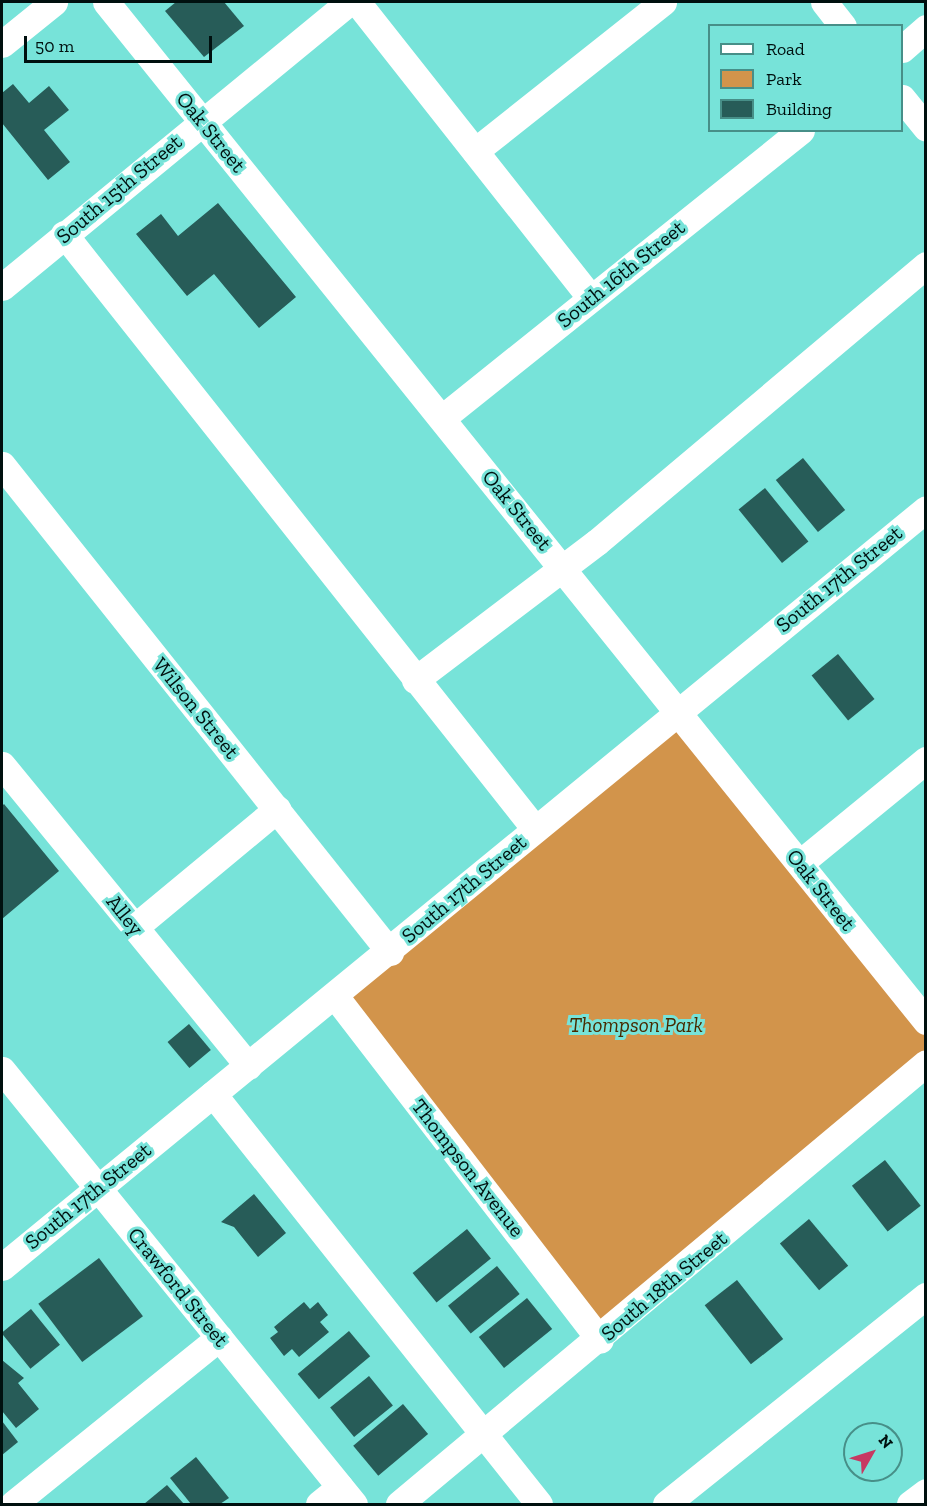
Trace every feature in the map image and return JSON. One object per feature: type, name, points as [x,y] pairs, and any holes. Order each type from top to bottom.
[{"type":"street","points":[[2,44],[54,2]]},
{"type":"street","name":"Oak Street","points":[[106,2],[800,863],[922,1009]]},
{"type":"street","name":"South 15th Street","points":[[2,287],[201,120],[349,2]]},
{"type":"street","points":[[357,2],[591,298]]},
{"type":"street","points":[[475,151],[663,2]]},
{"type":"street","points":[[824,2],[841,24]]},
{"type":"street","points":[[903,48],[926,28]]},
{"type":"street","points":[[903,99],[926,128]]},
{"type":"street","name":"South 16th Street","points":[[442,418],[798,132]]},
{"type":"street","points":[[64,234],[535,829]]},
{"type":"street","points":[[415,680],[562,566],[597,542],[926,265]]},
{"type":"street","name":"Wilson Street","points":[[2,465],[390,952]]},
{"type":"street","name":"South 17th Street","points":[[2,1267],[97,1187],[390,952],[677,708],[926,509]]},
{"type":"street","points":[[800,863],[926,760]]},
{"type":"street","name":"Alley","points":[[2,765],[248,1066]]},
{"type":"street","points":[[135,927],[276,810]]},
{"type":"street","name":"Thompson Avenue","points":[[335,996],[600,1340]]},
{"type":"street","name":"South 18th Street","points":[[399,1504],[600,1340],[926,1064]]},
{"type":"street","name":"Crawford Street","points":[[2,1070],[347,1496]]},
{"type":"street","points":[[213,1094],[486,1434],[539,1504]]},
{"type":"street","points":[[666,1504],[926,1296]]},
{"type":"street","points":[[13,1504],[219,1338]]},
{"type":"street","points":[[910,1504],[926,1492]]},
{"type":"street","points":[[319,1504],[347,1496]]},
{"type":"green space","name":"Thompson Park","points":[[677,708],[925,1020],[925,1063],[600,1340],[335,996]]},
{"type":"building","points":[[176,2],[224,2],[244,26],[204,57],[165,11]]},
{"type":"building","points":[[13,84],[29,103],[49,86],[69,110],[44,130],[70,162],[48,180],[2,123],[2,93]]},
{"type":"building","points":[[218,203],[296,297],[259,328],[214,274],[187,296],[136,234],[161,214],[178,236]]},
{"type":"building","points":[[803,458],[845,510],[818,532],[776,480]]},
{"type":"building","points":[[765,488],[808,542],[782,563],[739,509]]},
{"type":"building","points":[[838,654],[875,699],[848,720],[812,675]]},
{"type":"building","points":[[4,804],[59,871],[2,919],[2,806]]},
{"type":"building","points":[[189,1024],[211,1050],[189,1068],[168,1042]]},
{"type":"building","points":[[885,1160],[921,1206],[888,1232],[852,1186]]},
{"type":"building","points":[[254,1194],[286,1233],[258,1257],[234,1227],[221,1222]]},
{"type":"building","points":[[809,1219],[848,1266],[819,1290],[780,1243]]},
{"type":"building","points":[[467,1229],[491,1259],[437,1303],[413,1273]]},
{"type":"building","points":[[99,1258],[143,1316],[82,1362],[38,1304]]},
{"type":"building","points":[[497,1266],[520,1294],[471,1334],[448,1306]]},
{"type":"building","points":[[737,1280],[783,1339],[751,1364],[705,1305]]},
{"type":"building","points":[[527,1298],[552,1329],[504,1368],[479,1337]]},
{"type":"building","points":[[304,1302],[310,1309],[318,1302],[328,1315],[320,1322],[329,1332],[299,1357],[292,1349],[284,1356],[270,1338],[278,1332],[274,1327]]},
{"type":"building","points":[[31,1309],[60,1345],[30,1369],[2,1332]]},
{"type":"building","points":[[349,1331],[370,1356],[319,1399],[298,1374]]},
{"type":"building","points":[[2,1360],[24,1378],[18,1383],[39,1409],[16,1428],[2,1411]]},
{"type":"building","points":[[369,1376],[393,1406],[354,1437],[330,1407]]},
{"type":"building","points":[[403,1404],[428,1434],[378,1476],[353,1446]]},
{"type":"building","points":[[2,1421],[18,1442],[2,1455]]},
{"type":"building","points":[[196,1457],[229,1498],[220,1504],[191,1504],[170,1478]]},
{"type":"building","points":[[167,1485],[184,1504],[144,1504]]}]
